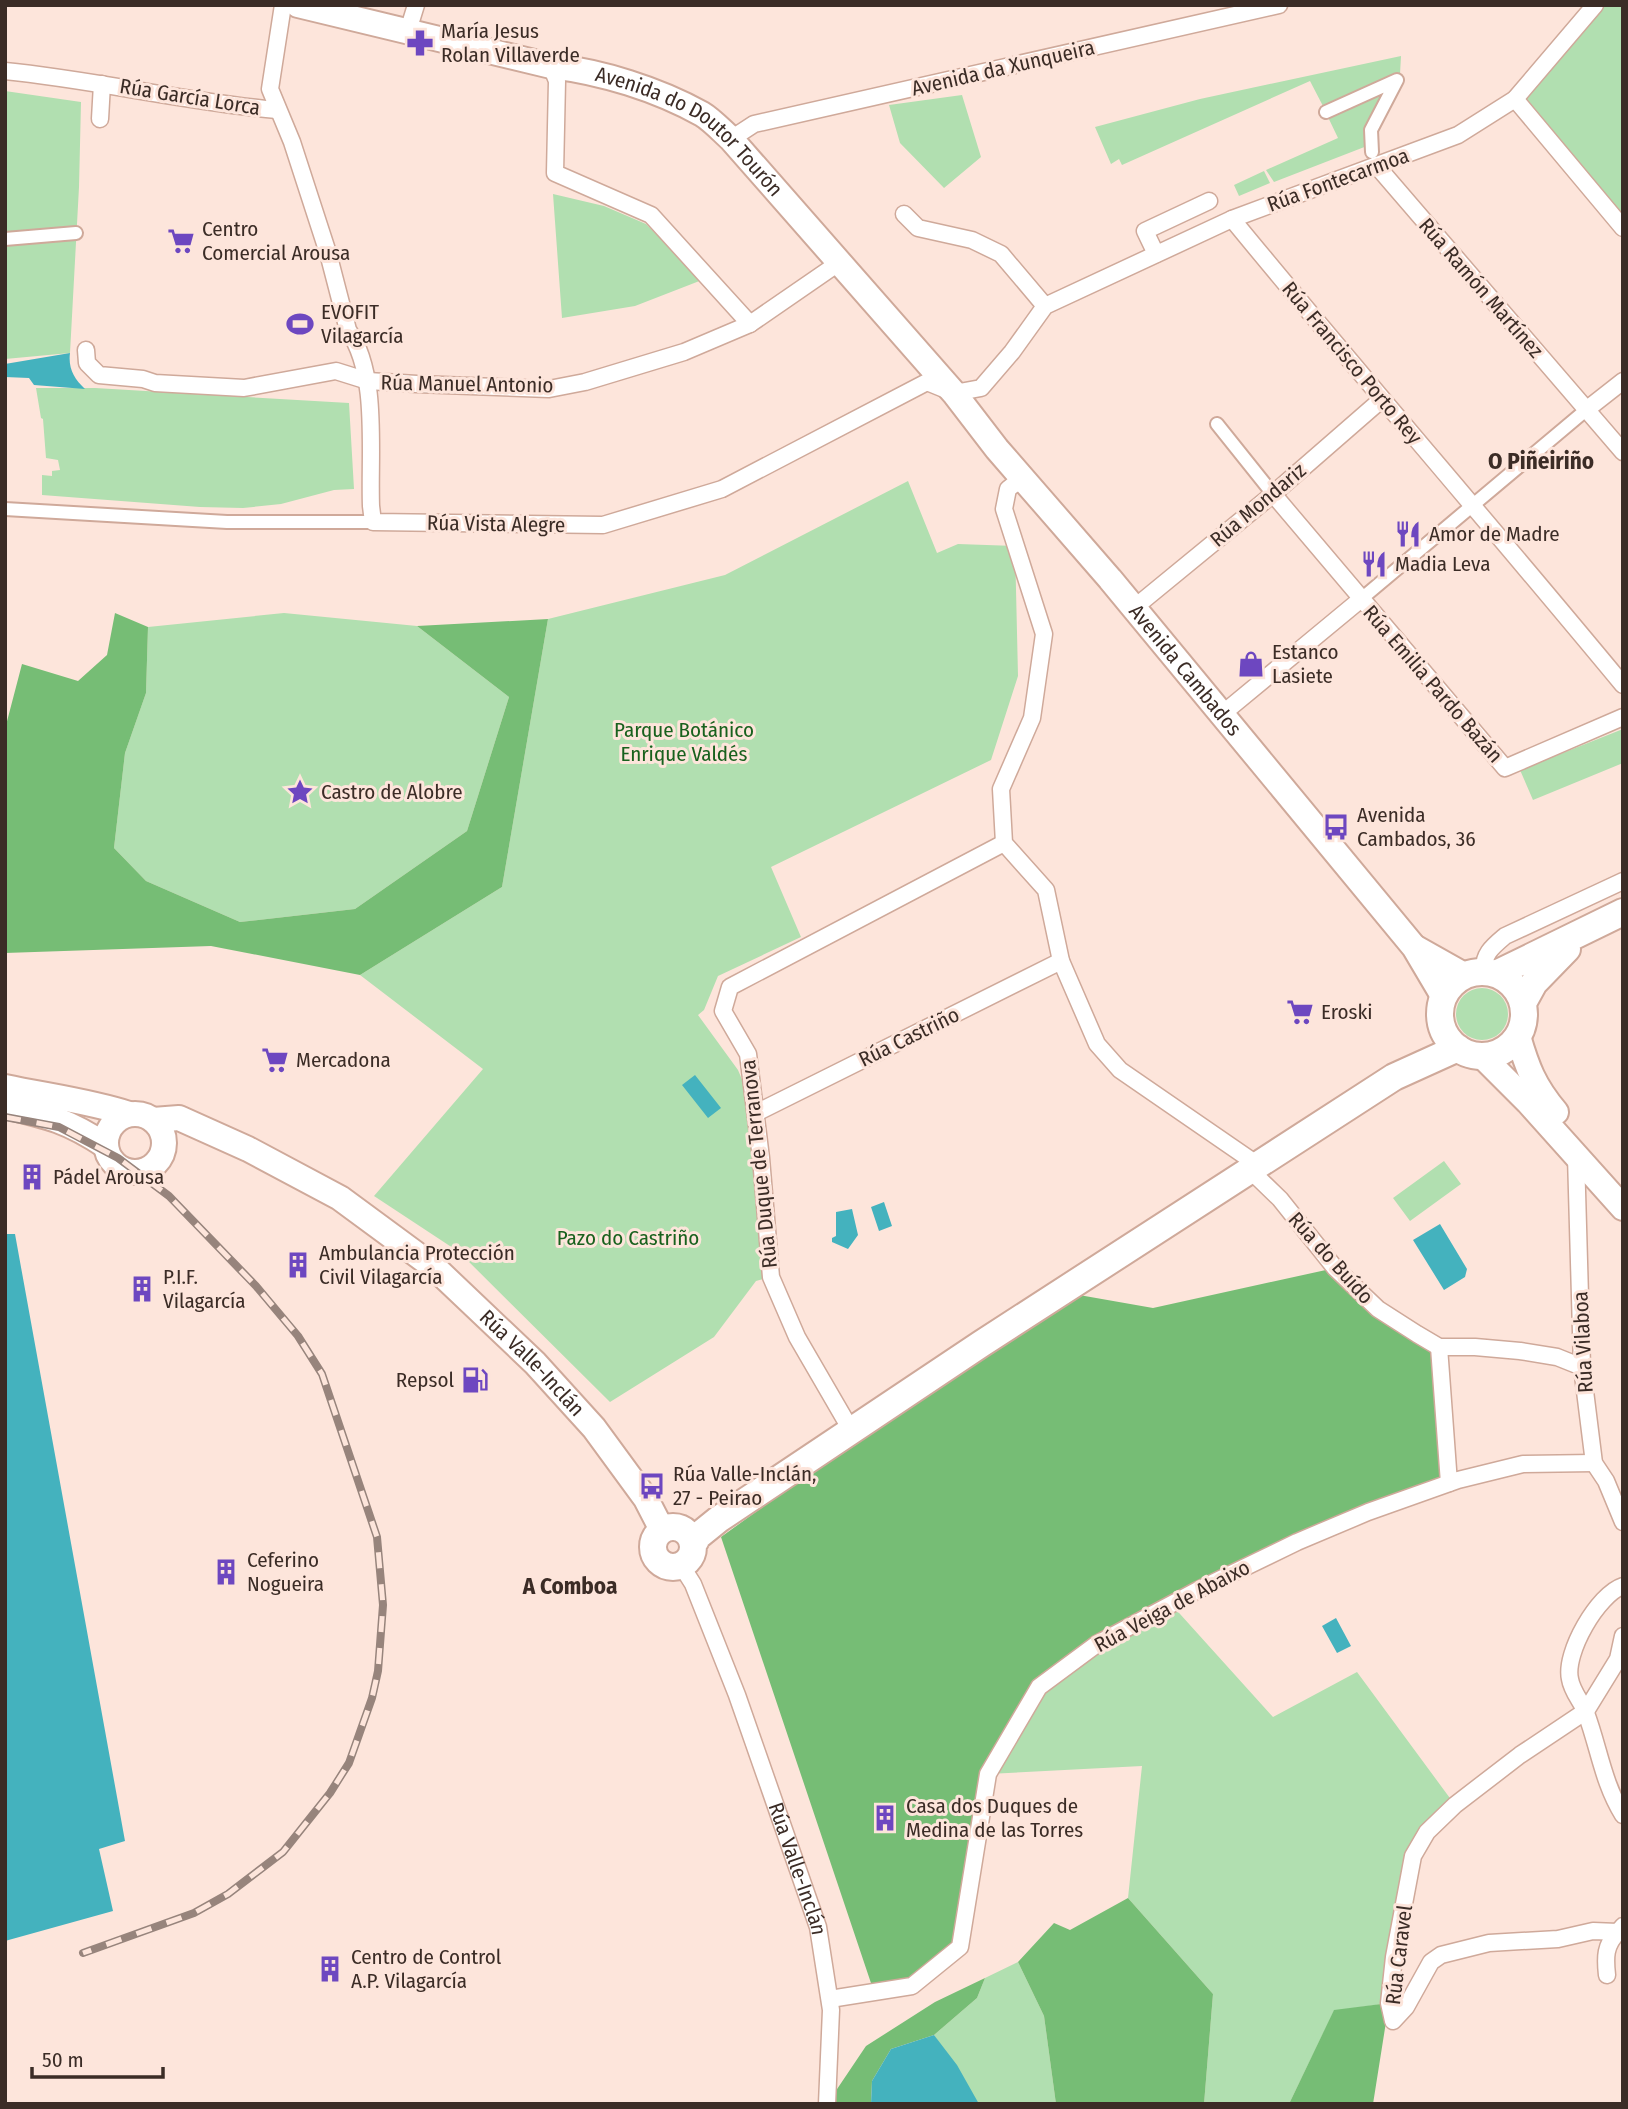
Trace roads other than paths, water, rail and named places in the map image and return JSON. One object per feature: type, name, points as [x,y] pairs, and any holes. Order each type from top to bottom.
[{"type":"highway","points":[[1394,1077],[1442,1009],[1455,981],[1481,974],[1623,912]]},
{"type":"highway","points":[[679,1542],[705,1530],[851,1430],[1394,1077],[1470,1052],[1505,1049],[1518,1035],[1523,1023],[1523,1003],[1534,983],[1549,965],[1595,925]]},
{"type":"highway","points":[[1481,974],[1513,986],[1523,1003]]},
{"type":"highway","points":[[1442,1009],[1446,1037],[1470,1052]]},
{"type":"main road","name":"Avenida do Doutor Tourón","points":[[298,5],[551,66],[587,71],[660,95],[703,115],[731,138],[954,393]]},
{"type":"main road","name":"Avenida Cambados","points":[[954,393],[1414,947],[1442,1009]]},
{"type":"main road","name":"Avenida Cambados","points":[[1414,947],[1481,974]]},
{"type":"main road","points":[[1518,1035],[1528,1071],[1539,1092],[1623,1189]]},
{"type":"main road","points":[[1470,1052],[1528,1102],[1623,1208]]},
{"type":"main road","name":"Rúa Valle-Inclán","points":[[5,1087],[96,1104],[141,1117],[179,1118],[229,1140],[341,1198],[435,1268],[535,1363],[594,1429],[679,1542]]},
{"type":"main road","name":"Rúa Valle-Inclán","points":[[5,1106],[54,1118],[80,1128],[106,1146],[111,1160],[118,1167],[137,1173],[153,1166],[160,1160],[164,1150],[196,1139],[229,1140]]},
{"type":"main road","points":[[106,1146],[109,1129],[114,1122],[141,1117],[163,1133],[164,1150]]},
{"type":"street","points":[[283,5],[270,89],[292,142],[328,253],[348,330],[356,341],[369,381],[373,522]]},
{"type":"street","points":[[408,31],[416,5]]},
{"type":"street","name":"Avenida da Xunqueira","points":[[731,138],[754,124],[1279,5]]},
{"type":"street","name":"Rúa Fontecarmoa","points":[[954,393],[981,388],[1012,352],[1045,306],[1232,219],[1374,159],[1458,135],[1515,99],[1595,5]]},
{"type":"street","points":[[551,66],[557,81],[555,173],[651,215],[750,324]]},
{"type":"street","name":"Rúa García Lorca","points":[[5,71],[277,110]]},
{"type":"street","points":[[1326,112],[1397,80],[1371,130],[1374,159]]},
{"type":"street","name":"Rúa García Lorca","points":[[100,119],[102,84]]},
{"type":"street","points":[[1515,99],[1623,228]]},
{"type":"street","name":"Rúa Ramón Martínez","points":[[1374,159],[1623,452]]},
{"type":"street","points":[[1156,254],[1144,231],[1209,201]]},
{"type":"street","points":[[904,214],[918,228],[972,240],[1001,254],[1045,306]]},
{"type":"street","name":"Rúa Francisco Porto Rey","points":[[1232,219],[1381,400],[1473,505],[1623,685]]},
{"type":"street","points":[[5,239],[76,233]]},
{"type":"street","name":"Rúa Manuel Antonio","points":[[86,350],[87,363],[99,375],[143,379],[155,383],[244,388],[336,371],[369,381],[549,388],[609,376],[672,356],[750,324],[839,262]]},
{"type":"street","points":[[1221,715],[1623,381]]},
{"type":"street","name":"Rúa Vista Alegre","points":[[5,509],[228,522],[603,525],[722,489],[927,382],[954,393]]},
{"type":"street","name":"Rúa Mondariz","points":[[1134,608],[1273,494],[1381,400]]},
{"type":"street","points":[[1217,424],[1360,600]]},
{"type":"street","points":[[1004,843],[1001,789],[1032,718],[1044,634],[1004,509],[1009,489],[1022,478]]},
{"type":"street","name":"Rúa Emilia Pardo Bazán","points":[[1360,600],[1504,768],[1623,717]]},
{"type":"street","name":"Rúa do Buído","points":[[1004,843],[1046,890],[1061,961],[1097,1044],[1120,1070],[1254,1168],[1335,1268],[1378,1309],[1438,1347],[1520,1351],[1557,1357],[1582,1367]]},
{"type":"street","name":"Rúa Duque de Terranova","points":[[851,1430],[797,1337],[771,1277],[748,1054],[723,1012],[730,987],[1004,843]]},
{"type":"street","points":[[1481,974],[1488,950],[1505,936],[1623,881]]},
{"type":"street","name":"Rúa Castriño","points":[[756,1113],[1061,961]]},
{"type":"street","name":"Rúa Vilaboa","points":[[1576,1156],[1582,1367],[1594,1463],[1606,1481],[1623,1522]]},
{"type":"street","points":[[1438,1347],[1449,1483]]},
{"type":"street","name":"Rúa Veiga de Abaixo","points":[[830,1999],[912,1986],[960,1947],[988,1774],[1039,1687],[1097,1644],[1198,1590],[1368,1512],[1449,1483],[1523,1464],[1594,1463]]},
{"type":"street","name":"Rúa Valle-Inclán","points":[[679,1542],[784,1824],[818,1927],[831,2010],[827,2104]]},
{"type":"street","points":[[1623,1586],[1613,1589],[1599,1602],[1575,1642],[1569,1679],[1586,1711],[1610,1795],[1623,1815]]},
{"type":"street","points":[[1586,1711],[1618,1659],[1623,1636]]},
{"type":"street","name":"Rúa Caravel","points":[[1586,1711],[1509,1763],[1455,1805],[1427,1832],[1413,1856],[1394,1957],[1389,2003],[1393,2021],[1406,2007],[1431,1962],[1441,1955],[1489,1943],[1558,1939],[1594,1931],[1620,1929]]},
{"type":"street","name":"Rúa Caravel","points":[[1607,1975],[1605,1955],[1609,1941],[1620,1929]]},
{"type":"water","points":[[70,353],[73,373],[85,389],[34,385],[29,378],[5,377],[5,364]]},
{"type":"water","points":[[695,1075],[721,1108],[708,1118],[682,1085]]},
{"type":"water","points":[[884,1202],[892,1226],[879,1231],[871,1207]]},
{"type":"water","points":[[852,1209],[858,1235],[848,1249],[832,1242],[832,1238],[836,1236],[836,1212]]},
{"type":"water","points":[[1440,1224],[1467,1269],[1465,1277],[1444,1290],[1413,1240]]},
{"type":"water","points":[[5,1234],[15,1234],[125,1841],[99,1849],[113,1911],[5,1941]]},
{"type":"water","points":[[1336,1618],[1351,1646],[1337,1653],[1322,1626]]},
{"type":"water","points":[[934,2035],[957,2065],[979,2104],[871,2104],[872,2081],[891,2049]]},
{"type":"railway","points":[[5,1117],[59,1127],[118,1158],[169,1196],[256,1286],[298,1336],[322,1374],[377,1537],[383,1605],[378,1671],[372,1698],[349,1763],[330,1793],[283,1852],[228,1894],[194,1913],[83,1953]]},
{"type":"place","name":"María Jesus Rolan Villaverde","points":[[420,43]]},
{"type":"place","name":"Centro Comercial Arousa","points":[[181,241]]},
{"type":"place","name":"EVOFIT Vilagarcía","points":[[300,324]]},
{"type":"place","name":"Amor de Madre","points":[[1408,534]]},
{"type":"place","name":"Madia Leva","points":[[1374,564]]},
{"type":"place","name":"Estanco Lasiete","points":[[1251,664]]},
{"type":"place","name":"Castro de Alobre","points":[[300,792]]},
{"type":"place","name":"Avenida Cambados, 36","points":[[1336,827]]},
{"type":"place","name":"Eroski","points":[[1300,1012]]},
{"type":"place","name":"Mercadona","points":[[275,1060]]},
{"type":"place","name":"Pádel Arousa","points":[[32,1177]]},
{"type":"place","name":"Ambulancia Protección Civil Vilagarcía","points":[[298,1265]]},
{"type":"place","name":"P.I.F. Vilagarcía","points":[[142,1289]]},
{"type":"place","name":"Repsol","points":[[475,1380]]},
{"type":"place","name":"Rúa Valle-Inclán, 27 - Peirao","points":[[652,1486]]},
{"type":"place","name":"Ceferino Nogueira","points":[[226,1572]]},
{"type":"place","name":"Casa dos Duques de Medina de las Torres","points":[[885,1818]]},
{"type":"place","name":"Centro de Control A.P. Vilagarcía","points":[[330,1969]]},
{"type":"district","name":"O Piñeiriño","points":[[1541,461]]},
{"type":"district","name":"A Comboa","points":[[570,1586]]},
{"type":"park label","name":"Parque Botánico Enrique Valdés","points":[[684,742]]},
{"type":"park label","name":"Pazo do Castriño","points":[[628,1238]]}]
